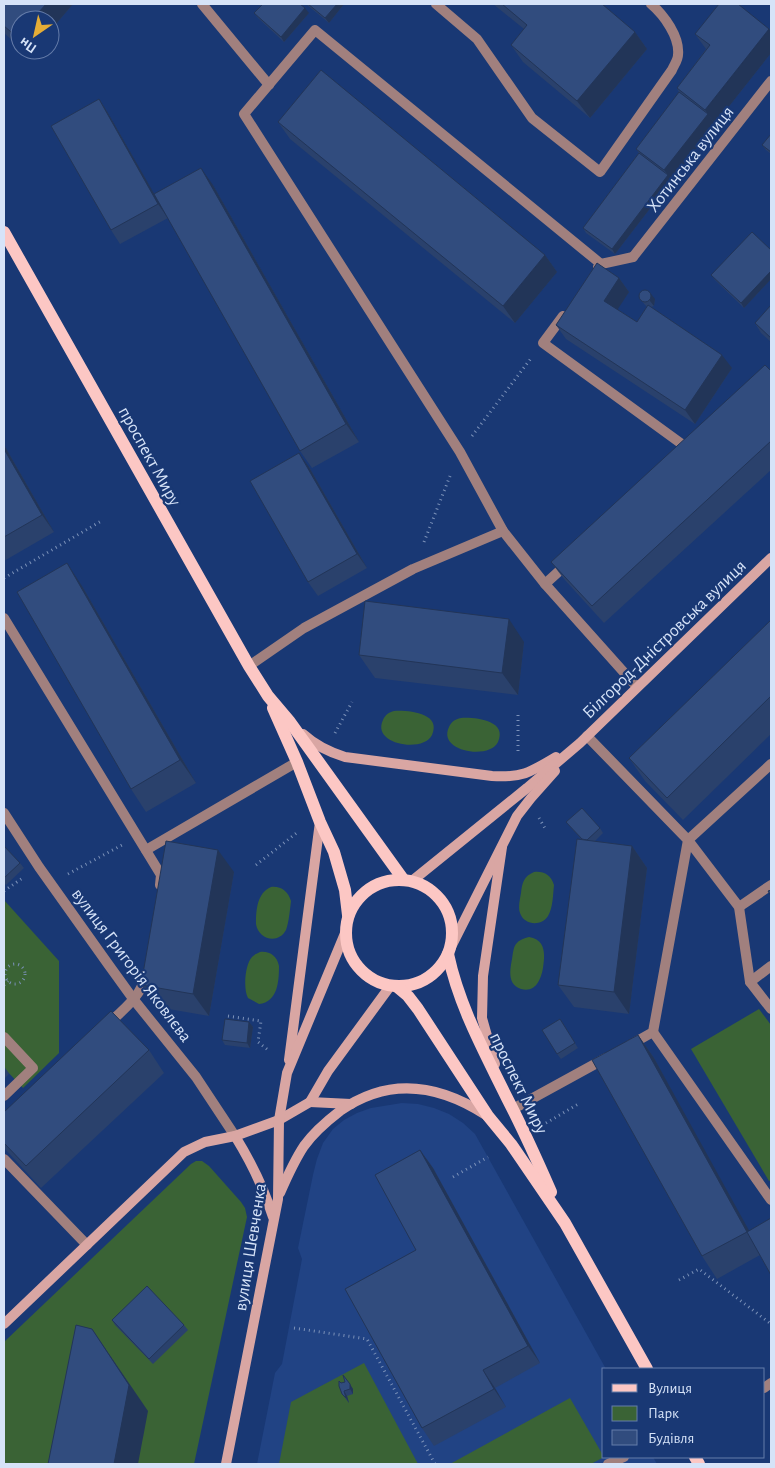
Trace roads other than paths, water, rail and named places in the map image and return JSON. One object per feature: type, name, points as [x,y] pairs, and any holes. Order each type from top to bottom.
[{"type":"main road","name":"проспект Миру","points":[[4,232],[249,666],[268,696],[290,722],[407,880]]},
{"type":"main road","name":"Білгород-Дністровська вулиця","points":[[450,950],[517,816],[531,798],[584,739],[771,558]]},
{"type":"main road","name":"проспект Миру","points":[[268,696],[334,852],[345,890],[348,915]]},
{"type":"main road","points":[[290,722],[312,742],[334,753],[356,760],[508,777],[523,775],[584,739]]},
{"type":"main road","name":"Білгород-Дністровська вулиця","points":[[407,880],[527,788],[584,739]]},
{"type":"main road","points":[[279,1120],[287,1074],[320,822]]},
{"type":"main road","points":[[502,847],[483,976],[482,1018],[493,1059],[513,1109]]},
{"type":"main road","points":[[387,880],[407,880],[419,883],[433,891],[443,902],[452,924],[452,939],[450,950],[440,968],[427,978],[412,985],[394,986],[376,981],[358,967],[350,953],[346,931],[348,915],[360,895],[373,886],[387,880]]},
{"type":"main road","points":[[287,1074],[346,931]]},
{"type":"main road","name":"проспект Миру","points":[[450,950],[453,974],[463,1005],[476,1035],[513,1109],[565,1223],[646,1368]]},
{"type":"main road","name":"проспект Миру","points":[[394,986],[408,996],[418,1009],[488,1116],[511,1144],[565,1223]]},
{"type":"main road","points":[[4,1324],[184,1152],[205,1142],[235,1136],[279,1120],[310,1102],[328,1071],[394,986]]},
{"type":"main road","points":[[278,1199],[289,1170],[305,1144],[326,1121],[351,1104],[379,1091],[402,1088],[425,1089],[455,1097],[488,1116]]},
{"type":"main road","points":[[310,1102],[351,1104]]},
{"type":"main road","name":"вулиця Шевченка","points":[[226,1464],[278,1199],[279,1120]]},
{"type":"main road","points":[[235,1136],[252,1164],[274,1220]]},
{"type":"street","points":[[202,4],[269,85],[244,114],[460,452],[503,531],[545,584],[637,687]]},
{"type":"street","points":[[436,4],[477,39],[532,118],[600,172],[672,70],[678,57],[678,46],[674,35],[659,10],[651,4]]},
{"type":"street","name":"Хотинська вулиця","points":[[269,85],[315,30],[598,268],[633,257],[771,81]]},
{"type":"street","points":[[566,311],[543,343],[690,451]]},
{"type":"street","points":[[249,666],[304,628],[413,569],[503,531]]},
{"type":"street","points":[[545,584],[574,557]]},
{"type":"street","points":[[4,618],[161,876],[158,895]]},
{"type":"street","points":[[584,739],[688,840],[739,907],[750,982],[771,1009]]},
{"type":"street","points":[[146,850],[296,762]]},
{"type":"street","points":[[771,764],[688,840],[653,1032],[771,1200]]},
{"type":"street","name":"вулиця Григорія Яковлєва","points":[[4,813],[134,1000],[196,1077],[235,1136]]},
{"type":"street","points":[[739,907],[771,885]]},
{"type":"street","points":[[100,1032],[134,1000],[145,982],[148,962]]},
{"type":"street","points":[[750,982],[771,966]]},
{"type":"street","points":[[513,1109],[653,1032]]},
{"type":"street","points":[[4,1037],[33,1068],[4,1096]]},
{"type":"street","points":[[4,1159],[87,1245]]},
{"type":"street","points":[[608,1464],[622,1458]]}]
